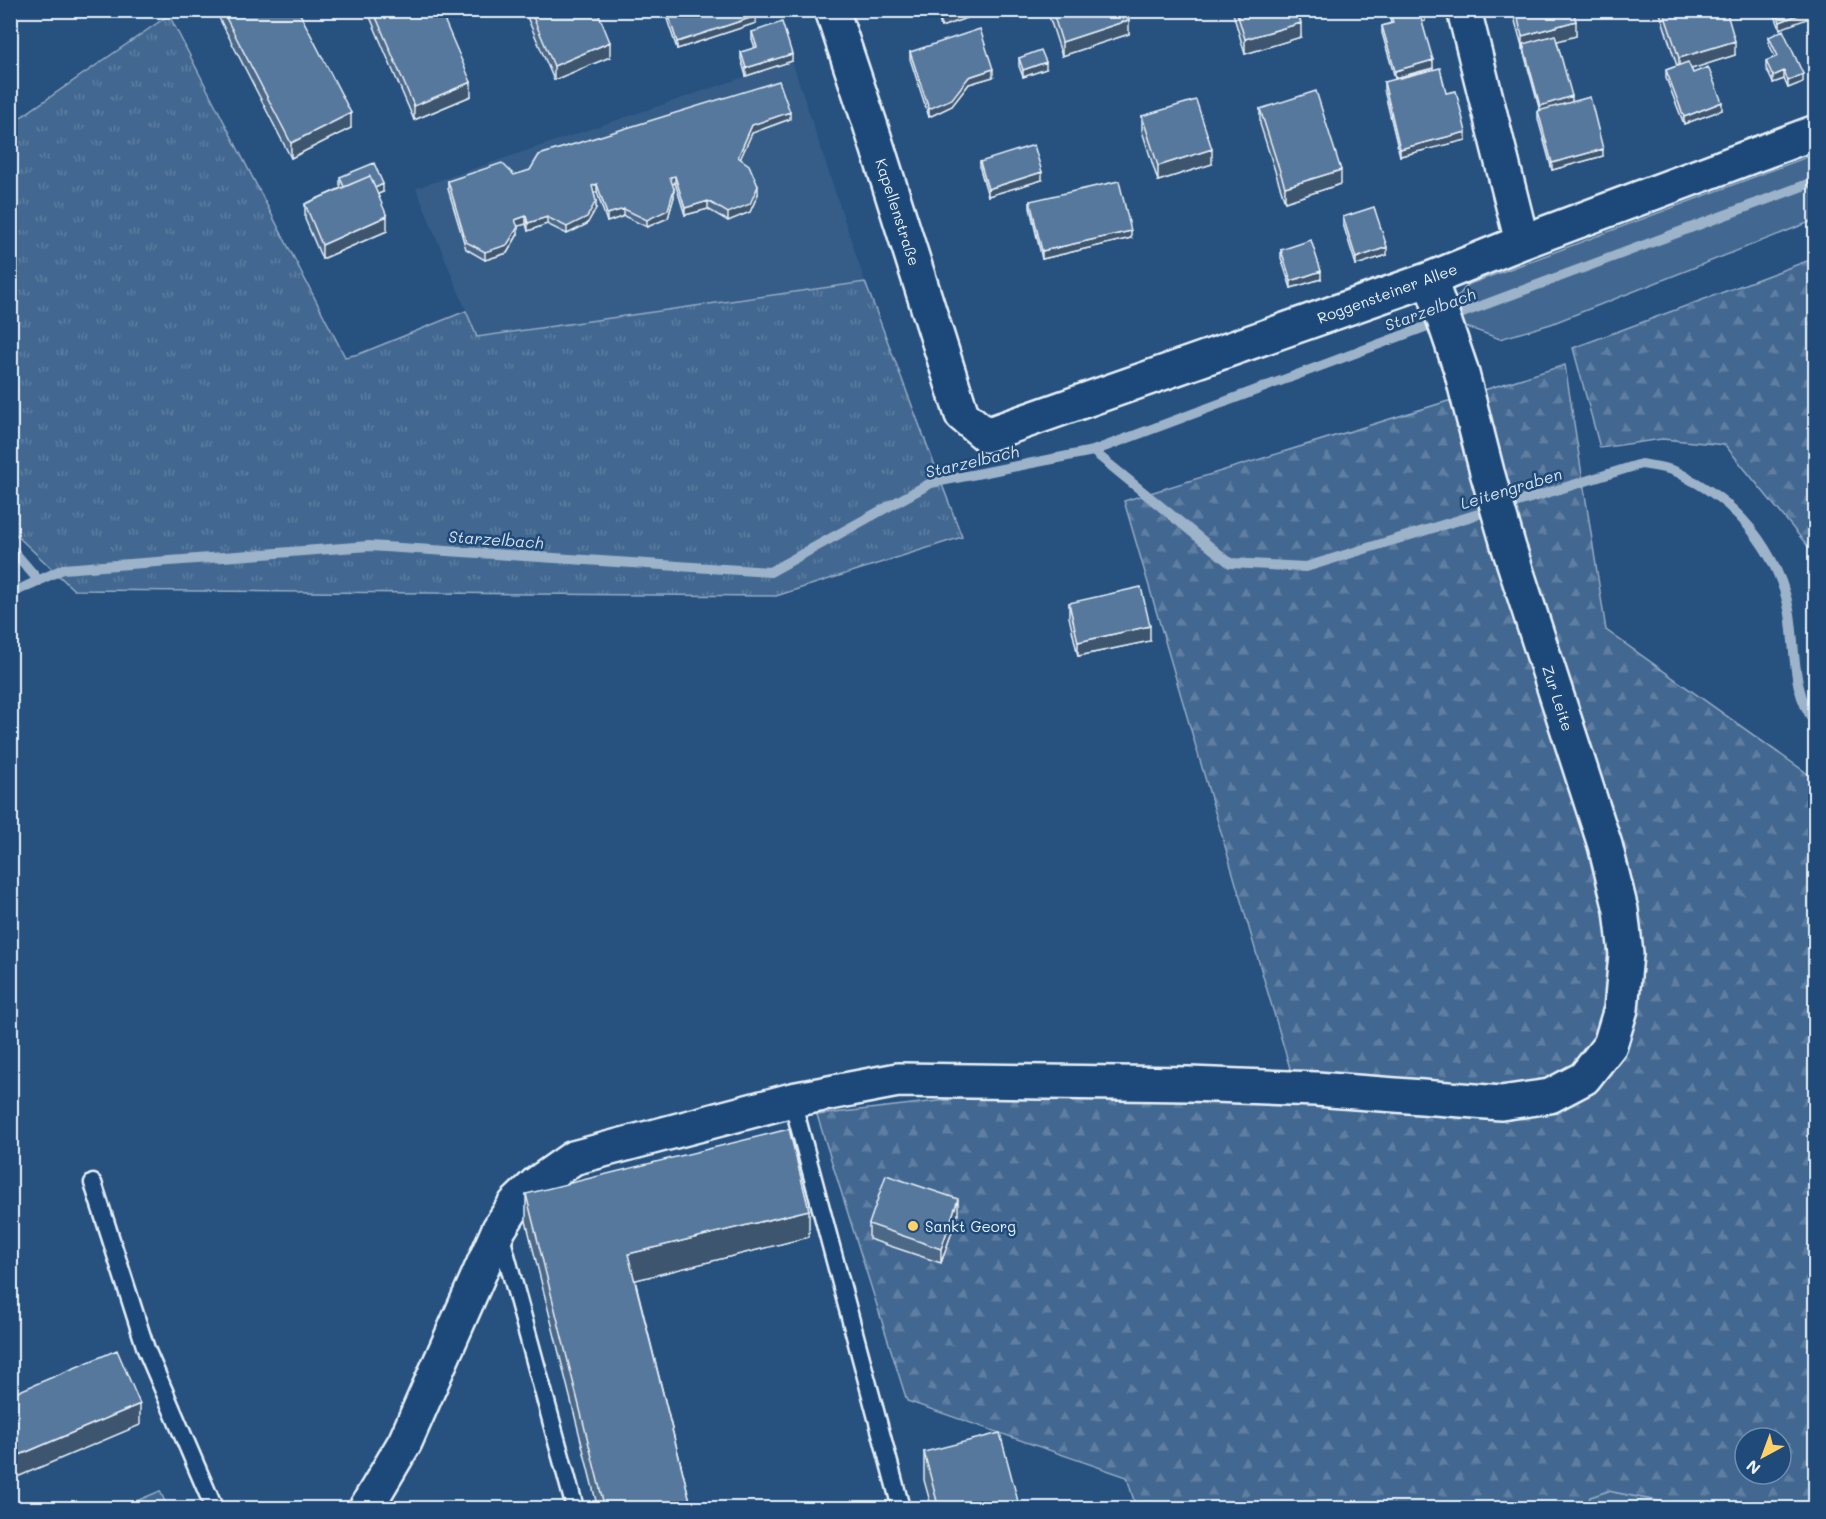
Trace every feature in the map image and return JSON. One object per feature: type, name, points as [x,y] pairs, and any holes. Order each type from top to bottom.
[{"type":"street","name":"Kapellenstraße","points":[[832,10],[962,415]]},
{"type":"street","points":[[1464,10],[1522,242]]},
{"type":"street","name":"Roggensteiner Allee","points":[[962,415],[986,435],[1434,288],[1522,242],[1815,132]]},
{"type":"street","name":"Zur Leite","points":[[366,1509],[405,1442],[499,1229],[515,1204],[573,1158],[792,1100],[898,1080],[1305,1088],[1501,1103],[1550,1096],[1584,1078],[1610,1045],[1621,1009],[1626,954],[1621,910],[1605,846],[1509,548],[1461,370],[1434,288]]},
{"type":"lane","points":[[792,1100],[901,1509]]},
{"type":"lane","points":[[93,1183],[146,1349],[214,1509]]},
{"type":"lane","points":[[499,1229],[575,1509]]},
{"type":"shaded area","points":[[792,61],[865,282],[477,337],[416,188]]},
{"type":"green space","points":[[169,15],[345,357],[359,354],[466,311],[477,337],[865,282],[962,537],[776,596],[74,590],[11,530],[11,124]]},
{"type":"green space","points":[[1815,154],[1815,220],[1551,324],[1500,339],[1464,326],[1457,298],[1467,285]]},
{"type":"green space","points":[[1816,258],[1815,555],[1725,445],[1662,439],[1600,448],[1573,348]]},
{"type":"green space","points":[[1565,365],[1606,630],[1815,779],[1815,1508],[1693,1508],[1608,1491],[1590,1497],[1586,1508],[1136,1508],[1127,1477],[907,1401],[817,1115],[1042,1089],[1299,1099],[1124,501]]},
{"type":"green space","points":[[160,1491],[168,1508],[120,1508]]},
{"type":"green space","points":[[1608,1491],[1693,1508],[1586,1508],[1590,1497]]},
{"type":"building","points":[[222,10],[298,10],[351,113],[291,143]]},
{"type":"building","points":[[373,10],[440,10],[471,82],[414,106]]},
{"type":"building","points":[[530,10],[597,10],[610,42],[554,66]]},
{"type":"building","points":[[667,10],[754,10],[756,16],[677,42]]},
{"type":"building","points":[[938,10],[967,10],[941,19]]},
{"type":"building","points":[[1052,10],[1126,10],[1129,20],[1062,42]]},
{"type":"building","points":[[1236,10],[1297,10],[1301,23],[1245,39]]},
{"type":"building","points":[[1390,10],[1424,10],[1425,14],[1420,15],[1433,60],[1395,71],[1382,26],[1393,23]]},
{"type":"building","points":[[1516,10],[1573,10],[1576,21],[1522,36]]},
{"type":"building","points":[[1663,10],[1726,10],[1735,41],[1679,58]]},
{"type":"building","points":[[1776,10],[1810,10],[1780,22]]},
{"type":"building","points":[[782,22],[792,54],[746,68],[741,52],[757,47],[752,32]]},
{"type":"building","points":[[980,29],[993,69],[969,77],[952,99],[929,109],[910,52]]},
{"type":"building","points":[[1783,30],[1803,74],[1788,81],[1784,71],[1773,76],[1766,61],[1778,56],[1769,37]]},
{"type":"building","points":[[1555,35],[1572,96],[1540,106],[1523,44]]},
{"type":"building","points":[[1041,50],[1046,62],[1023,70],[1019,58]]},
{"type":"building","points":[[1688,62],[1693,73],[1708,67],[1722,102],[1684,117],[1666,70]]},
{"type":"building","points":[[1440,68],[1446,93],[1456,91],[1466,132],[1400,149],[1384,82]]},
{"type":"building","points":[[779,81],[790,112],[752,125],[738,157],[749,165],[758,186],[750,204],[728,213],[708,201],[685,208],[675,176],[670,177],[674,189],[668,210],[647,220],[624,209],[607,214],[597,184],[592,186],[596,201],[587,217],[567,227],[547,217],[528,223],[526,216],[515,220],[518,227],[507,245],[485,252],[466,242],[448,181],[502,163],[514,175],[530,170],[539,155]]},
{"type":"building","points":[[1316,91],[1341,170],[1285,187],[1260,109]]},
{"type":"building","points":[[1590,97],[1603,149],[1552,163],[1538,111]]},
{"type":"building","points":[[1196,100],[1212,149],[1158,166],[1142,116]]},
{"type":"building","points":[[1034,145],[1042,172],[988,189],[980,162]]},
{"type":"building","points":[[374,163],[383,184],[375,188],[370,176],[344,187],[340,177]]},
{"type":"building","points":[[370,176],[387,216],[322,245],[305,204]]},
{"type":"building","points":[[1119,181],[1131,231],[1042,251],[1030,201]]},
{"type":"building","points":[[1374,207],[1387,247],[1356,258],[1343,217]]},
{"type":"building","points":[[1311,240],[1321,271],[1291,281],[1281,250]]},
{"type":"building","points":[[1141,587],[1150,626],[1078,642],[1069,603]]},
{"type":"building","points":[[789,1129],[809,1210],[628,1254],[692,1509],[605,1509],[526,1194]]},
{"type":"building","name":"Sankt Georg","points":[[886,1175],[958,1199],[941,1249],[869,1224]]},
{"type":"building","points":[[117,1350],[140,1404],[10,1459],[10,1395]]},
{"type":"building","points":[[1000,1433],[1020,1509],[939,1509],[924,1452]]},
{"type":"waterway","name":"Starzelbach","points":[[10,594],[63,569],[369,546],[770,572],[931,483],[1093,451],[1816,181]]},
{"type":"waterway","name":"Leitengraben","points":[[1093,451],[1230,563],[1306,567],[1641,464],[1673,470],[1714,494],[1730,507],[1745,522],[1769,555],[1785,593],[1790,614],[1798,685],[1802,698],[1816,724]]},
{"type":"waterway","name":"Starzelbach","points":[[10,547],[39,581]]},
{"type":"place","name":"Sankt Georg","points":[[913,1226]]}]
